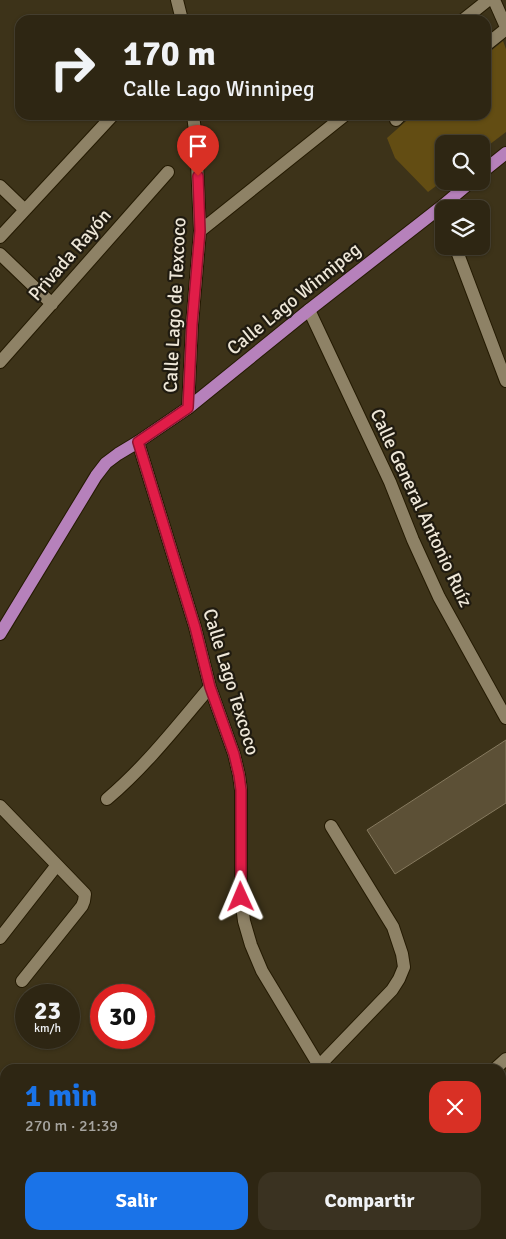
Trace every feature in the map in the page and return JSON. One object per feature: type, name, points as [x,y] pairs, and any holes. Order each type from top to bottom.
[{"type":"main road","points":[[490,166],[506,153]]},
{"type":"main road","name":"Calle Lago Winnipeg","points":[[453,200],[463,190]]},
{"type":"main road","name":"Calle Lago Winnipeg","points":[[0,634],[96,476],[106,463],[188,408],[309,310],[435,216]]},
{"type":"street","points":[[177,0],[181,15]]},
{"type":"street","points":[[469,15],[488,0]]},
{"type":"street","points":[[491,41],[506,28],[494,0]]},
{"type":"street","points":[[0,237],[108,120]]},
{"type":"street","name":"Calle Lago de Texcoco","points":[[188,408],[192,324],[200,231],[194,120]]},
{"type":"street","points":[[200,231],[339,120]]},
{"type":"street","name":"Privada Rayón","points":[[0,362],[168,172]]},
{"type":"street","points":[[0,186],[25,210]]},
{"type":"street","points":[[0,254],[52,304]]},
{"type":"street","points":[[458,255],[506,381]]},
{"type":"street","name":"Calle General Antonio Ruíz","points":[[309,310],[390,482],[413,540],[439,597],[506,718]]},
{"type":"street","name":"Calle Lago Texcoco","points":[[138,442],[195,627],[210,687],[234,754],[239,775],[241,790],[241,897],[244,921],[251,945],[262,971],[316,1064]]},
{"type":"street","points":[[106,799],[149,759],[210,687]]},
{"type":"street","points":[[0,806],[84,894],[82,906],[22,982]]},
{"type":"street","points":[[322,1064],[392,990],[404,966],[393,928],[331,826]]},
{"type":"street","points":[[0,938],[57,865]]},
{"type":"shaded area","points":[[503,41],[506,49],[506,132],[490,144],[490,135],[435,135],[435,187],[428,192],[395,158],[387,138],[407,120],[491,120],[491,51]]},
{"type":"building","points":[[506,740],[506,803],[395,874],[367,830]]},
{"type":"route","points":[[198,176],[200,231],[192,324],[188,408],[138,442],[195,627],[210,687],[234,754],[239,775],[241,790],[241,897]]}]
